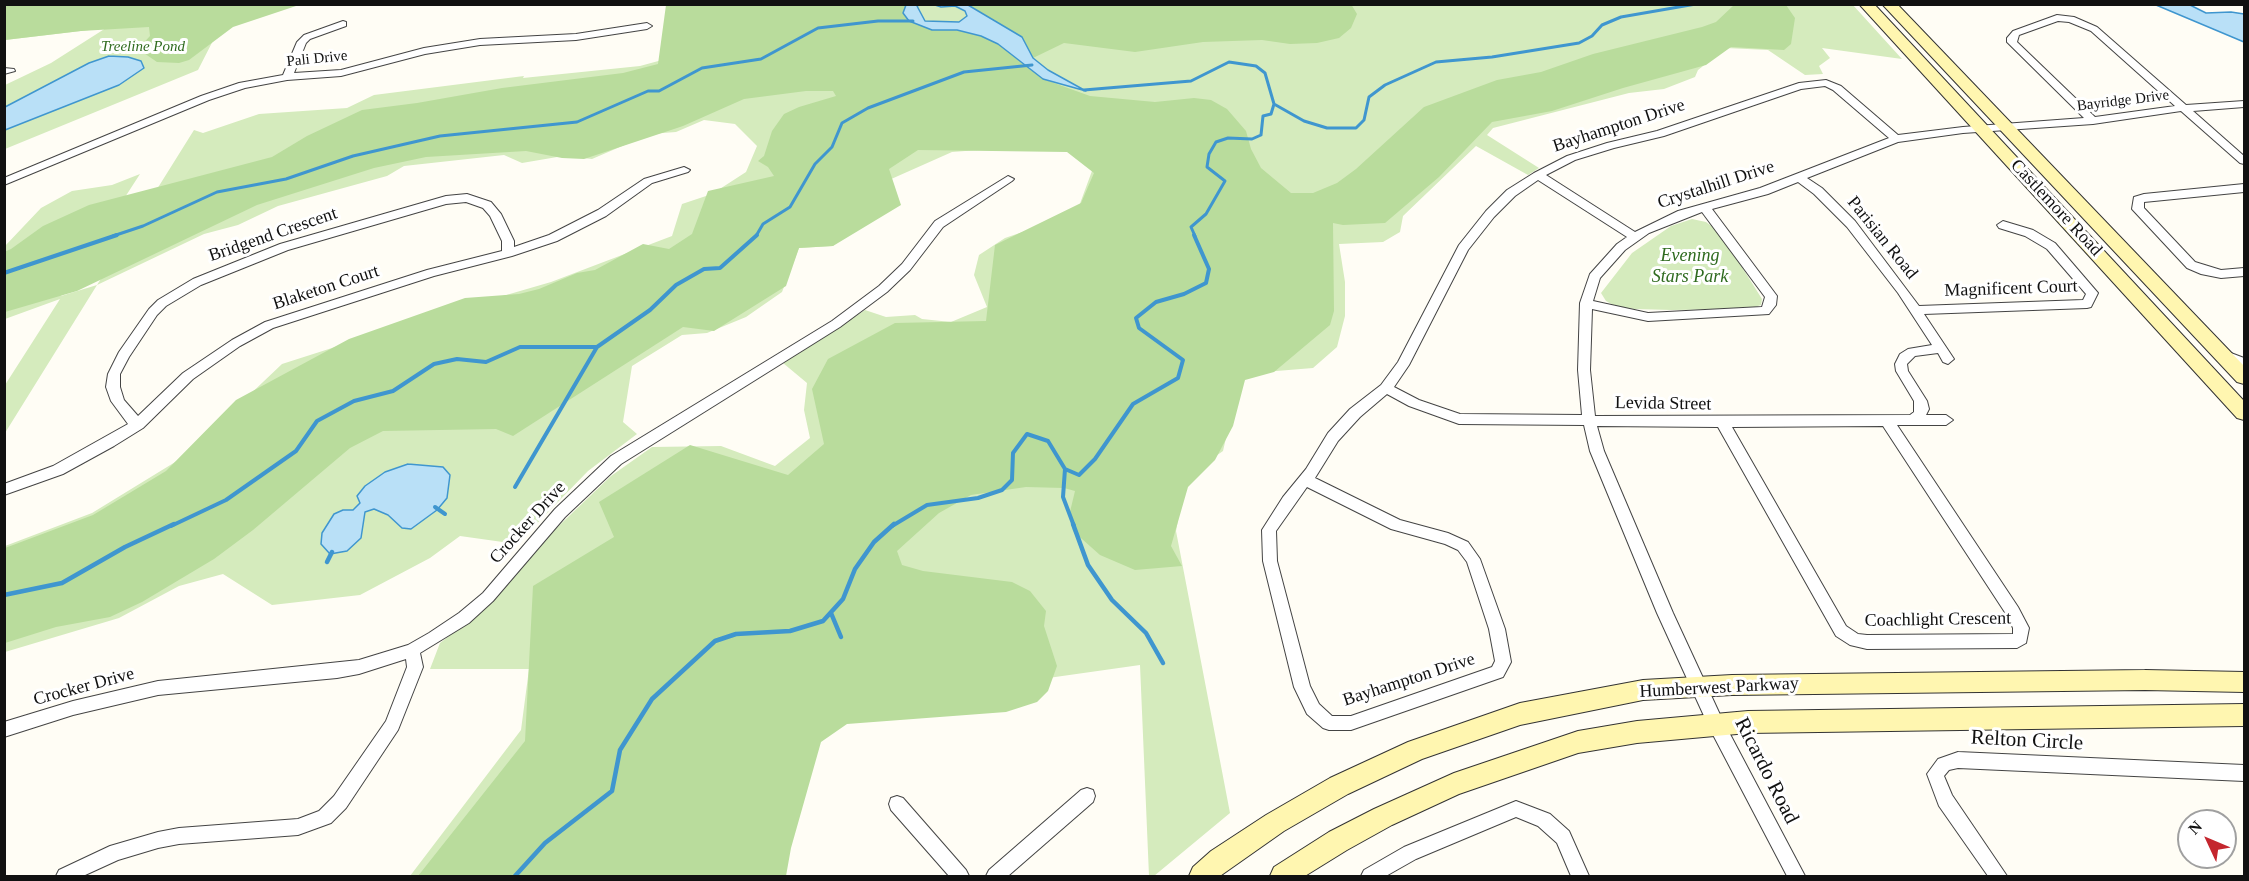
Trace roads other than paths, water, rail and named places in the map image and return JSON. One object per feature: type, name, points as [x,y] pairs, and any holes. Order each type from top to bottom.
[{"type":"main road","name":"Castlemore Road","points":[[1866,4],[2244,413]]},
{"type":"main road","name":"Castlemore Road","points":[[1889,4],[2244,377]]},
{"type":"main road","name":"Humberwest Parkway","points":[[1202,876],[1220,860],[1275,823],[1339,786],[1453,735],[1520,714],[1643,690],[1698,686],[2145,680],[2244,681]]},
{"type":"main road","name":"Humberwest Parkway","points":[[1283,876],[1338,841],[1454,784],[1578,742],[1637,732],[1716,724],[2238,716]]},
{"type":"street","points":[[2093,121],[2018,49],[2012,42],[2016,33],[2056,18],[2085,24],[2094,29],[2244,161]]},
{"type":"street","points":[[287,77],[302,42],[307,37],[343,24]]},
{"type":"street","name":"Pali Drive","points":[[4,182],[218,93],[287,77],[341,73],[424,51],[480,42],[576,37],[647,26]]},
{"type":"street","name":"Bayhampton Drive","points":[[1305,480],[1396,525],[1448,539],[1463,546],[1473,559],[1497,629],[1503,662],[1497,672],[1351,723],[1329,723],[1313,709],[1302,687],[1270,561],[1269,530],[1333,437],[1355,413],[1386,388],[1403,365],[1463,248],[1490,214],[1512,193],[1538,175],[1571,158],[1660,134],[1799,86],[1826,83],[1837,88],[1896,140]]},
{"type":"street","name":"Bayridge Drive","points":[[2006,126],[2093,121],[2184,108],[2244,104]]},
{"type":"street","name":"Crystalhill Drive","points":[[1698,686],[1597,451],[1589,421],[1584,370],[1586,303],[1594,277],[1603,265],[1635,237],[1682,214],[1764,191],[1896,140],[2006,126]]},
{"type":"street","name":"Blaketon Court","points":[[4,490],[58,470],[138,424],[188,376],[236,343],[269,325],[430,273],[508,253],[554,238],[602,213],[648,181],[684,170]]},
{"type":"street","points":[[1538,175],[1635,237]]},
{"type":"street","name":"Parisian Road","points":[[1799,177],[1851,224],[1916,310],[1948,359]]},
{"type":"street","name":"Crocker Drive","points":[[4,730],[73,708],[158,688],[337,671],[382,661],[412,650],[449,628],[477,607],[560,513],[616,460],[836,324],[883,289],[906,267],[939,224],[1008,179]]},
{"type":"street","points":[[2244,188],[2144,198],[2138,200],[2138,209],[2191,265],[2205,271],[2222,274],[2244,272]]},
{"type":"street","name":"Bridgend Crescent","points":[[138,424],[128,416],[118,401],[114,387],[114,374],[123,355],[153,312],[162,303],[197,282],[284,247],[426,206],[467,198],[487,205],[495,214],[508,241],[508,253]]},
{"type":"street","points":[[1586,303],[1627,314],[1648,316],[1765,311],[1770,305],[1771,296],[1731,239],[1704,207]]},
{"type":"street","name":"Magnificent Court","points":[[1916,310],[2087,304],[2092,293],[2051,246],[2029,233],[2003,225]]},
{"type":"street","points":[[1913,420],[1919,416],[1922,409],[1920,401],[1902,371],[1901,363],[1912,352],[1933,350],[1939,346]]},
{"type":"street","points":[[2223,355],[2244,363]]},
{"type":"street","name":"Levida Street","points":[[1386,388],[1414,404],[1459,419],[1722,422],[1946,420]]},
{"type":"street","name":"Coachlight Crescent","points":[[1722,422],[1841,631],[1855,640],[1867,642],[2017,641],[2021,638],[2020,628],[2013,612],[1886,420]]},
{"type":"street","points":[[65,876],[116,852],[158,840],[179,836],[298,827],[325,817],[340,802],[392,725],[415,667],[412,650]]},
{"type":"street","name":"Ricardo Road","points":[[1698,686],[1796,876]]},
{"type":"street","name":"Relton Circle","points":[[1998,876],[1945,800],[1935,774],[1944,764],[1958,760],[2244,773]]},
{"type":"street","points":[[995,876],[1087,796]]},
{"type":"street","points":[[897,804],[960,876]]},
{"type":"street","points":[[1371,876],[1410,853],[1516,808],[1544,820],[1563,837],[1580,876]]},
{"type":"water","points":[[906,5],[919,5],[917,6],[925,21],[959,22],[967,16],[965,11],[955,6],[935,5],[968,5],[1022,37],[1033,58],[1048,70],[1086,91],[1043,79],[998,44],[981,36],[957,30],[932,30],[909,21],[903,13]]},
{"type":"water","points":[[2156,5],[2190,5],[2206,13],[2244,14],[2244,42]]},
{"type":"water","points":[[109,56],[128,57],[141,61],[144,68],[119,85],[5,130],[5,107],[89,63]]},
{"type":"water","points":[[408,464],[443,467],[450,475],[447,498],[437,510],[411,529],[402,528],[388,515],[374,509],[365,512],[361,538],[347,551],[330,554],[321,544],[322,533],[334,514],[343,510],[353,510],[360,503],[357,496],[365,486],[385,472]]},
{"type":"waterway","points":[[1274,104],[1304,121],[1327,128],[1356,128],[1364,120],[1369,97],[1385,85],[1436,62],[1492,57],[1579,43],[1592,36],[1602,25],[1621,17],[1696,4]]},
{"type":"waterway","points":[[113,236],[143,226],[217,192],[286,179],[353,156],[440,136],[577,122],[648,91],[659,91],[702,68],[761,59],[818,28],[878,21],[913,21]]},
{"type":"waterway","points":[[1084,90],[1191,81],[1229,62],[1256,66],[1265,73],[1274,104]]},
{"type":"waterway","points":[[756,236],[763,224],[790,207],[815,164],[832,147],[842,123],[868,108],[964,72],[1032,65]]},
{"type":"waterway","points":[[1195,236],[1191,227],[1206,214],[1225,181],[1207,167],[1209,154],[1216,142],[1228,138],[1252,139],[1261,135],[1263,116],[1271,114],[1274,104]]},
{"type":"waterway","points":[[4,273],[117,235]]},
{"type":"waterway","points":[[1065,469],[1079,475],[1095,459],[1133,404],[1178,378],[1183,360],[1139,328],[1136,318],[1156,302],[1184,294],[1206,283],[1209,269],[1194,235]]},
{"type":"waterway","points":[[515,487],[597,347],[650,310],[676,285],[704,269],[720,268],[756,236]]},
{"type":"waterway","points":[[171,526],[226,500],[296,451],[317,421],[354,401],[393,391],[434,364],[457,359],[486,362],[520,347],[596,347]]},
{"type":"waterway","points":[[892,526],[927,505],[978,498],[1002,490],[1012,480],[1013,453],[1027,434],[1048,441],[1065,469]]},
{"type":"waterway","points":[[1065,469],[1063,497],[1074,526]]},
{"type":"waterway","points":[[435,507],[445,514]]},
{"type":"waterway","points":[[4,595],[62,583],[125,547],[174,524]]},
{"type":"waterway","points":[[515,876],[545,843],[612,791],[620,750],[652,699],[715,641],[736,634],[790,631],[823,621],[843,599],[855,569],[874,542],[894,524]]},
{"type":"waterway","points":[[1073,524],[1088,565],[1112,600],[1146,633],[1163,663]]},
{"type":"waterway","points":[[327,562],[332,552]]},
{"type":"waterway","points":[[831,613],[841,637]]},
{"type":"park label","name":"Treeline Pond","points":[[143,47]]},
{"type":"park label","name":"Evening Stars Park","points":[[1690,266]]}]
